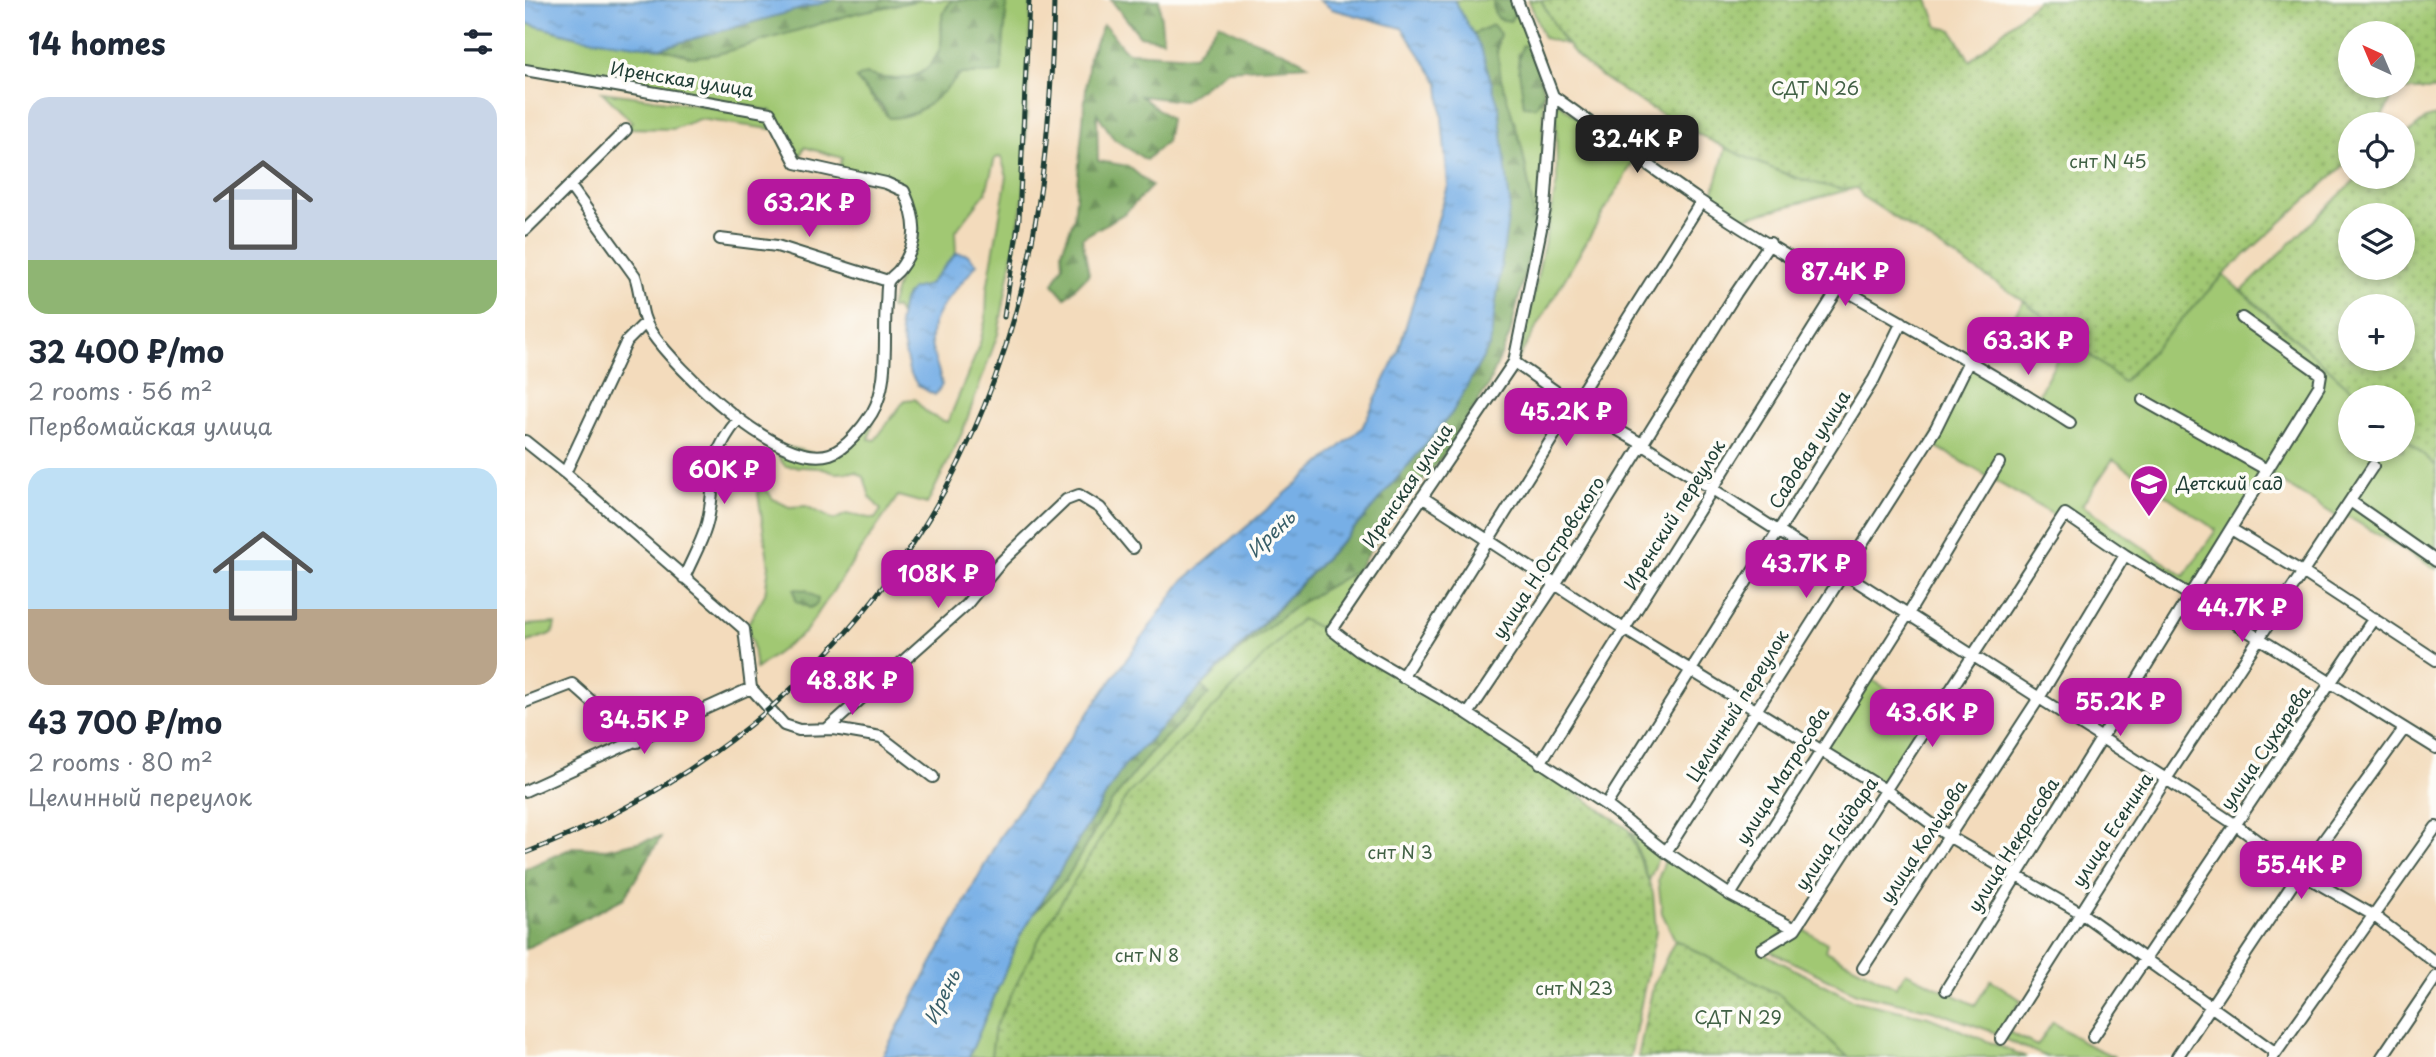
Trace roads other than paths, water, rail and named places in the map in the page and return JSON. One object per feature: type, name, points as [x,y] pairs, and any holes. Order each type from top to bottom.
[{"type":"street","points":[[1517,0],[1553,96],[1545,209],[1514,362],[1575,405],[1642,444],[1778,534],[2166,779],[2236,825],[2300,873],[2373,915],[2436,962]]},
{"type":"street","name":"Иренская улица","points":[[525,70],[770,113],[796,163],[886,183],[904,191],[912,209],[916,235],[912,250],[888,281]]},
{"type":"street","points":[[1553,96],[1701,202],[2070,423]]},
{"type":"street","points":[[525,230],[626,130]]},
{"type":"street","points":[[570,186],[635,276],[646,322],[691,377],[755,433],[804,453],[830,454],[859,432],[879,399],[888,281],[777,246],[720,239]]},
{"type":"street","points":[[1701,202],[1402,677],[1468,715],[1606,805],[1666,852],[1730,895],[1795,929]]},
{"type":"street","name":"улица Н.Островского","points":[[1468,715],[1556,583],[1770,243]]},
{"type":"street","name":"Иренский переулок","points":[[1540,762],[1840,286]]},
{"type":"street","name":"улица Некрасова","points":[[1946,990],[2015,874],[2191,596],[2319,386],[2321,374],[2242,318]]},
{"type":"street","points":[[565,472],[627,341],[646,322]]},
{"type":"street","name":"Садовая улица","points":[[1606,805],[1874,379],[1902,322]]},
{"type":"street","name":"Целинный переулок","points":[[1666,852],[1841,573],[1936,428],[1969,361]]},
{"type":"street","name":"Иренская улица","points":[[1402,677],[1332,630],[1514,362]]},
{"type":"street","points":[[2143,400],[2267,470]]},
{"type":"street","points":[[684,578],[706,526],[714,458],[725,436],[738,420]]},
{"type":"street","points":[[525,441],[565,472],[744,629],[751,688],[784,725],[799,730],[827,729],[881,737],[933,778]]},
{"type":"street","name":"улица Матросова","points":[[1730,895],[1818,751],[1908,614],[1999,463]]},
{"type":"street","name":"улица Есенина","points":[[2001,1039],[2166,779],[2373,466]]},
{"type":"street","points":[[827,729],[966,605],[1002,561],[1060,505],[1079,495],[1100,508],[1133,548]]},
{"type":"street","points":[[1422,497],[1624,629],[1756,709],[1818,751],[1887,791],[1948,836],[2081,913],[2275,1055],[2436,827]]},
{"type":"street","points":[[2350,501],[2436,561]]},
{"type":"street","name":"улица Гайдара","points":[[1762,949],[1795,929],[2065,514],[2125,555]]},
{"type":"street","points":[[2231,529],[2304,573],[2436,660]]},
{"type":"street","points":[[2125,555],[2436,748]]},
{"type":"street","name":"улица Кольцова","points":[[1863,968],[2039,698],[2125,555]]},
{"type":"street","name":"улица Сухарева","points":[[2093,1037],[2374,618]]},
{"type":"street","points":[[525,702],[572,684],[637,742]]},
{"type":"street","points":[[526,789],[637,742],[751,688]]},
{"type":"street","points":[[2177,1057],[2300,873],[2404,729]]},
{"type":"street","points":[[2382,1057],[2436,977]]},
{"type":"water","points":[[525,0],[833,0],[660,48],[582,38],[525,23]]},
{"type":"water","name":"Ирень","points":[[1319,0],[1454,0],[1481,48],[1499,108],[1510,204],[1490,345],[1452,413],[1363,519],[1123,767],[1020,936],[969,1057],[882,1057],[999,838],[1181,583],[1362,428],[1398,352],[1448,186],[1439,83],[1402,28],[1332,9]]},
{"type":"water","points":[[956,253],[967,254],[977,264],[940,310],[931,332],[933,354],[942,385],[935,395],[918,386],[909,371],[899,324],[903,300],[912,289],[928,285]]},
{"type":"railway","points":[[1004,317],[1019,219],[1029,0]]},
{"type":"railway","points":[[525,853],[618,812],[702,761],[779,700],[846,632],[905,555],[954,471],[994,381],[1023,284],[1037,214],[1046,143],[1054,0]]},
{"type":"place","name":"Детский сад","points":[[2149,518]]},
{"type":"park label","name":"СДТ N 26","points":[[1815,89]]},
{"type":"park label","name":"снт N 45","points":[[2108,162]]},
{"type":"park label","name":"снт N 3","points":[[1400,853]]},
{"type":"park label","name":"снт N 8","points":[[1147,956]]},
{"type":"park label","name":"снт N 23","points":[[1574,989]]},
{"type":"park label","name":"СДТ N 29","points":[[1738,1018]]}]
